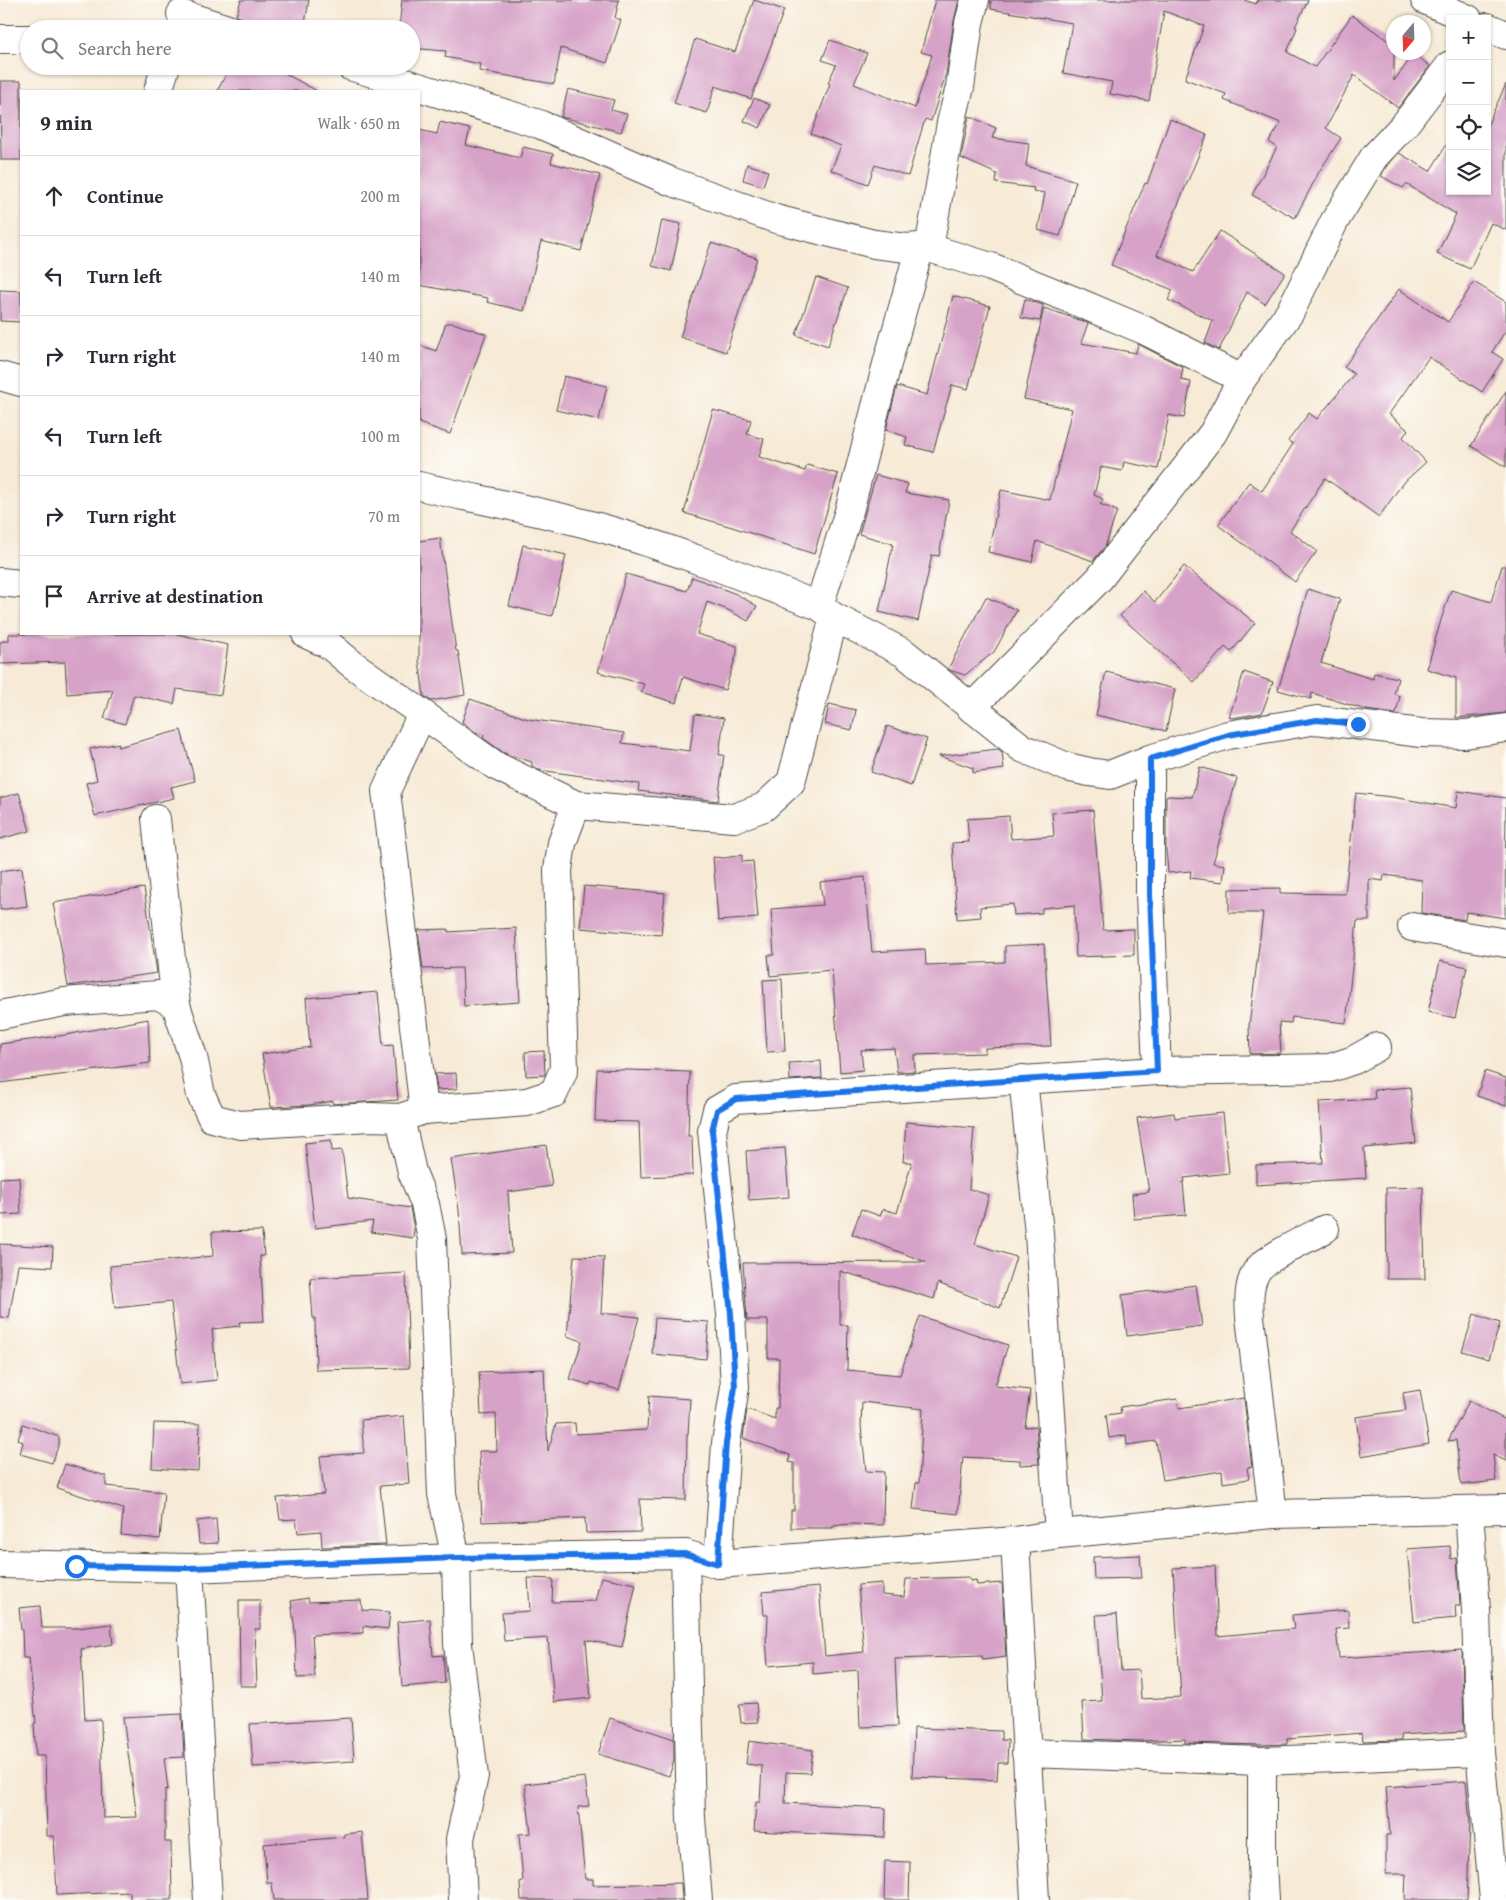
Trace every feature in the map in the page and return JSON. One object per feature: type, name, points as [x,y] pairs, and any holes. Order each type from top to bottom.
[{"type":"street","points":[[308,635],[328,644],[352,664],[496,766],[576,806],[734,818],[764,807],[791,782],[849,511],[887,364],[925,247],[960,87],[969,23],[975,0]]},
{"type":"street","points":[[1426,0],[1459,15]]},
{"type":"street","points":[[181,14],[200,20]]},
{"type":"street","points":[[1491,28],[1506,34]]},
{"type":"street","points":[[0,39],[20,38]]},
{"type":"street","points":[[972,708],[1099,579],[1213,433],[1242,379],[1290,312],[1334,222],[1374,157],[1405,124],[1446,70]]},
{"type":"street","points":[[158,90],[163,75]]},
{"type":"street","points":[[379,75],[539,124],[670,181],[776,219],[874,244],[906,248],[925,247],[991,267],[1144,330],[1242,379]]},
{"type":"street","points":[[0,376],[20,382]]},
{"type":"street","points":[[420,486],[528,510],[611,531],[713,566],[827,612],[904,653],[1022,748],[1067,767],[1089,772],[1110,775],[1150,759],[1228,735],[1317,720],[1421,733],[1465,734],[1506,728]]},
{"type":"street","points":[[0,582],[20,584]]},
{"type":"street","points":[[422,714],[386,791],[412,1114],[412,1172],[425,1204],[432,1239],[442,1494],[456,1558],[458,1644],[474,1776],[460,1839],[463,1900]]},
{"type":"street","points":[[1150,759],[1150,893],[1157,1071]]},
{"type":"street","points":[[156,819],[176,1005],[193,1057],[200,1095],[212,1118],[240,1125],[412,1114],[527,1102],[554,1093],[564,1069],[558,870],[562,843],[576,806]]},
{"type":"street","points":[[1412,927],[1506,943]]},
{"type":"street","points":[[0,1015],[64,1002],[158,995],[176,1005]]},
{"type":"street","points":[[718,1564],[726,1443],[735,1387],[731,1314],[712,1131],[717,1110],[736,1099],[1023,1079],[1157,1071],[1330,1068],[1354,1060],[1377,1047]]},
{"type":"street","points":[[1023,1079],[1039,1233],[1059,1534]]},
{"type":"street","points":[[1273,1514],[1250,1317],[1249,1293],[1256,1270],[1276,1256],[1325,1229]]},
{"type":"street","points":[[0,1564],[189,1568],[456,1558],[685,1554],[718,1564],[1015,1540],[1059,1534],[1273,1514],[1506,1509]]},
{"type":"street","points":[[1469,1510],[1476,1610],[1480,1752],[1494,1900]]},
{"type":"street","points":[[1015,1540],[1035,1900]]},
{"type":"street","points":[[685,1554],[691,1818],[698,1900]]},
{"type":"street","points":[[189,1568],[208,1900]]},
{"type":"street","points":[[1026,1753],[1262,1761],[1480,1752]]},
{"type":"street","points":[[1262,1761],[1264,1900]]},
{"type":"building","points":[[241,0],[309,0],[306,20],[251,20],[236,16]]},
{"type":"building","points":[[402,0],[619,0],[615,18],[621,20],[607,63],[561,48],[554,84],[479,71],[480,64],[445,57],[446,51],[420,49],[420,20],[400,20]]},
{"type":"building","points":[[754,0],[784,10],[751,99],[715,86],[707,113],[674,103],[695,39],[735,52]]},
{"type":"building","points":[[935,0],[959,0],[946,74],[931,121],[925,119],[908,176],[875,165],[868,184],[831,170],[841,146],[811,134],[836,65],[822,60],[830,40],[867,53],[854,84],[915,108],[932,55],[921,52]]},
{"type":"building","points":[[991,0],[1244,0],[1256,4],[1258,0],[1308,0],[1295,27],[1297,28],[1287,52],[1315,67],[1352,15],[1386,39],[1386,60],[1394,60],[1394,81],[1410,60],[1422,60],[1430,66],[1398,108],[1354,75],[1326,128],[1341,138],[1319,172],[1295,218],[1252,195],[1277,147],[1269,142],[1281,123],[1224,100],[1226,94],[1185,79],[1204,26],[1164,11],[1149,101],[1110,94],[1112,82],[1063,73],[1072,23],[991,9]]},
{"type":"building","points":[[226,75],[288,75],[315,90],[218,90]]},
{"type":"building","points":[[0,81],[21,81],[20,160],[1,160]]},
{"type":"building","points":[[1506,84],[1506,230],[1491,223],[1470,269],[1437,254],[1456,214],[1406,184],[1403,188],[1381,176],[1386,167],[1399,153],[1430,171],[1446,145],[1446,195],[1491,195],[1491,117]]},
{"type":"building","points":[[568,89],[614,100],[611,110],[627,114],[621,132],[561,117]]},
{"type":"building","points":[[754,98],[770,105],[760,128],[744,121]]},
{"type":"building","points":[[969,116],[996,128],[992,138],[1029,143],[1026,166],[1076,181],[1060,236],[1038,230],[1045,193],[1033,191],[1034,188],[996,183],[997,174],[961,158]]},
{"type":"building","points":[[1170,119],[1207,135],[1157,255],[1193,272],[1220,231],[1285,273],[1265,304],[1247,292],[1219,350],[1205,343],[1213,321],[1168,300],[1173,290],[1111,265],[1145,183],[1147,184]]},
{"type":"building","points":[[440,122],[470,129],[466,145],[520,158],[523,147],[553,154],[551,163],[600,175],[581,251],[541,241],[524,311],[487,302],[488,298],[420,285],[420,130],[437,134]]},
{"type":"building","points":[[747,164],[768,171],[763,186],[743,180]]},
{"type":"building","points":[[662,220],[681,224],[671,271],[652,266]]},
{"type":"building","points":[[711,243],[757,258],[726,352],[680,337]]},
{"type":"building","points":[[816,277],[848,288],[828,346],[796,335]]},
{"type":"building","points":[[1474,282],[1506,302],[1506,330],[1492,352],[1503,359],[1482,392],[1429,357],[1389,414],[1408,430],[1403,437],[1426,462],[1402,484],[1379,517],[1325,478],[1290,531],[1317,551],[1295,582],[1218,525],[1249,482],[1262,491],[1293,444],[1288,441],[1309,413],[1317,419],[1354,374],[1344,367],[1399,289],[1448,322]]},
{"type":"building","points":[[0,290],[20,291],[20,322],[0,321]]},
{"type":"building","points":[[953,296],[990,306],[968,389],[952,385],[933,452],[905,445],[907,437],[886,430],[897,386],[927,395]]},
{"type":"building","points":[[1025,299],[1043,305],[1040,321],[1021,318]]},
{"type":"building","points":[[1044,308],[1088,323],[1081,343],[1136,353],[1138,344],[1183,367],[1181,380],[1191,382],[1184,418],[1169,415],[1158,469],[1124,462],[1122,471],[1101,467],[1094,495],[1103,499],[1100,504],[1117,511],[1105,547],[1093,561],[1037,541],[1032,562],[988,552],[1001,490],[1050,500],[1072,409],[1024,399]]},
{"type":"building","points":[[446,323],[453,323],[486,334],[450,434],[420,423],[420,345],[436,351]]},
{"type":"building","points":[[564,376],[607,386],[599,420],[556,410]]},
{"type":"building","points":[[1506,391],[1506,467],[1471,446]]},
{"type":"building","points":[[713,410],[751,420],[747,434],[764,439],[759,457],[805,471],[807,465],[838,474],[814,554],[684,513]]},
{"type":"building","points":[[876,475],[908,484],[905,493],[949,500],[939,556],[932,555],[918,621],[879,612],[893,544],[859,534]]},
{"type":"building","points":[[440,538],[456,651],[458,651],[465,695],[431,701],[424,696],[419,661],[420,541]]},
{"type":"building","points":[[523,545],[566,555],[552,616],[509,606]]},
{"type":"building","points":[[1184,566],[1255,623],[1231,652],[1225,647],[1194,682],[1120,616],[1143,591],[1155,602]]},
{"type":"building","points":[[1502,566],[1506,566],[1506,713],[1456,718],[1456,678],[1427,669],[1441,620],[1451,590],[1491,602]]},
{"type":"building","points":[[626,574],[687,591],[692,577],[736,594],[757,606],[748,621],[728,610],[707,602],[697,634],[737,646],[737,653],[725,690],[683,677],[676,703],[641,692],[644,684],[598,672]]},
{"type":"building","points":[[1308,589],[1340,599],[1321,663],[1373,679],[1374,673],[1398,678],[1394,694],[1400,696],[1396,714],[1366,710],[1312,693],[1311,699],[1278,690]]},
{"type":"building","points":[[986,597],[1017,610],[994,652],[965,675],[952,671],[948,669]]},
{"type":"building","points":[[9,634],[182,635],[228,645],[221,695],[177,689],[174,704],[134,695],[125,724],[104,718],[113,690],[67,694],[65,662],[0,664],[0,642],[9,640]]},
{"type":"building","points":[[1106,672],[1175,689],[1166,731],[1096,715]]},
{"type":"building","points":[[1244,672],[1273,682],[1262,713],[1232,718],[1229,717]]},
{"type":"building","points":[[470,699],[528,719],[624,733],[622,743],[690,751],[695,714],[724,718],[719,755],[724,755],[718,801],[638,791],[639,784],[539,770],[532,766],[532,762],[504,753],[483,738],[484,735],[475,732],[462,722]]},
{"type":"building","points":[[829,704],[856,710],[852,730],[825,724]]},
{"type":"building","points":[[887,726],[927,739],[911,786],[871,772]]},
{"type":"building","points":[[181,730],[195,781],[171,787],[174,798],[95,816],[86,783],[97,780],[90,749],[119,743],[118,747]]},
{"type":"building","points":[[998,749],[1002,752],[1004,769],[973,773],[973,768],[939,756]]},
{"type":"building","points":[[1200,767],[1237,778],[1213,863],[1225,865],[1223,882],[1190,878],[1191,871],[1168,873],[1166,796],[1192,797]]},
{"type":"building","points":[[1458,791],[1506,798],[1505,918],[1466,912],[1465,920],[1421,913],[1422,880],[1384,875],[1383,881],[1369,879],[1369,921],[1357,921],[1346,1023],[1292,1017],[1291,1023],[1279,1022],[1281,1053],[1250,1054],[1249,1026],[1263,913],[1229,913],[1229,889],[1280,888],[1280,893],[1345,894],[1356,793],[1456,808]]},
{"type":"building","points":[[19,793],[30,831],[0,839],[0,798]]},
{"type":"building","points":[[1093,810],[1103,930],[1134,929],[1134,955],[1076,957],[1074,905],[1042,908],[1042,913],[1014,915],[1013,904],[980,907],[981,917],[957,919],[952,843],[969,842],[967,819],[1009,816],[1011,839],[1054,836],[1052,813]]},
{"type":"building","points":[[742,855],[742,862],[753,861],[758,918],[718,921],[713,857],[724,858]]},
{"type":"building","points":[[22,868],[27,906],[0,910],[0,871]]},
{"type":"building","points":[[865,877],[872,952],[925,949],[926,965],[1005,962],[1005,946],[1044,944],[1051,1046],[985,1048],[985,1053],[914,1055],[915,1071],[897,1072],[894,1048],[861,1050],[863,1070],[840,1072],[832,970],[770,976],[768,955],[774,955],[771,909],[823,905],[820,882]]},
{"type":"building","points":[[584,886],[665,893],[661,935],[580,928]]},
{"type":"building","points":[[144,888],[157,973],[68,986],[53,903]]},
{"type":"building","points":[[516,928],[520,1002],[464,1006],[462,968],[423,969],[418,930],[448,929],[448,932]]},
{"type":"building","points":[[1440,961],[1467,967],[1455,1018],[1428,1012]]},
{"type":"building","points":[[782,979],[785,1051],[767,1052],[763,980]]},
{"type":"building","points":[[378,992],[383,1046],[393,1045],[398,1100],[333,1104],[333,1101],[309,1105],[271,1107],[262,1054],[310,1047],[306,998]]},
{"type":"building","points":[[148,1019],[150,1063],[0,1083],[0,1044],[66,1035]]},
{"type":"building","points":[[544,1051],[545,1075],[526,1076],[525,1052]]},
{"type":"building","points":[[821,1061],[822,1078],[790,1080],[789,1063]]},
{"type":"building","points":[[597,1069],[690,1072],[688,1136],[692,1136],[693,1175],[641,1177],[639,1122],[595,1121]]},
{"type":"building","points":[[1485,1071],[1506,1078],[1506,1106],[1477,1096]]},
{"type":"building","points":[[456,1073],[457,1089],[437,1090],[435,1074]]},
{"type":"building","points":[[1410,1087],[1416,1143],[1364,1148],[1366,1178],[1256,1185],[1256,1165],[1323,1163],[1319,1102],[1375,1099],[1374,1090]]},
{"type":"building","points":[[1174,1113],[1175,1118],[1223,1113],[1229,1173],[1184,1178],[1186,1215],[1134,1219],[1132,1194],[1149,1192],[1137,1118]]},
{"type":"building","points":[[906,1122],[974,1128],[969,1189],[989,1195],[975,1244],[1016,1257],[1000,1308],[938,1283],[934,1299],[840,1271],[840,1325],[848,1325],[847,1370],[900,1375],[920,1316],[1008,1345],[995,1386],[1030,1390],[1025,1427],[1036,1426],[1039,1464],[1020,1465],[1020,1460],[963,1457],[958,1514],[913,1509],[916,1483],[919,1483],[923,1409],[862,1402],[861,1426],[866,1471],[884,1472],[883,1525],[849,1524],[833,1526],[833,1528],[791,1528],[791,1510],[794,1510],[794,1463],[789,1462],[790,1455],[743,1438],[747,1409],[775,1419],[775,1408],[778,1408],[779,1358],[768,1358],[768,1320],[747,1320],[743,1263],[926,1262],[852,1234],[861,1209],[880,1216],[883,1209],[897,1213],[912,1162],[903,1162]]},
{"type":"building","points":[[331,1140],[332,1151],[342,1150],[348,1198],[410,1208],[414,1229],[413,1238],[371,1232],[373,1221],[315,1228],[305,1143]]},
{"type":"building","points":[[546,1145],[552,1186],[508,1192],[512,1253],[462,1255],[459,1210],[451,1159]]},
{"type":"building","points":[[785,1148],[789,1197],[749,1200],[746,1151]]},
{"type":"building","points":[[19,1177],[21,1214],[0,1215],[0,1178]]},
{"type":"building","points":[[1423,1187],[1425,1279],[1387,1279],[1386,1188]]},
{"type":"building","points":[[262,1231],[264,1256],[260,1256],[264,1321],[239,1322],[240,1326],[212,1329],[217,1380],[180,1384],[171,1302],[115,1308],[110,1266],[213,1256],[212,1232]]},
{"type":"building","points":[[0,1244],[53,1247],[52,1267],[18,1265],[9,1318],[0,1317]]},
{"type":"building","points":[[574,1256],[604,1257],[601,1313],[639,1317],[619,1390],[591,1382],[590,1385],[570,1379],[582,1341],[567,1336]]},
{"type":"building","points":[[406,1273],[409,1368],[316,1370],[315,1318],[313,1318],[310,1278]]},
{"type":"building","points":[[1196,1285],[1202,1326],[1127,1336],[1122,1295]]},
{"type":"building","points":[[1474,1314],[1500,1323],[1489,1359],[1462,1351]]},
{"type":"building","points":[[655,1318],[709,1322],[706,1359],[652,1354]]},
{"type":"building","points":[[544,1369],[548,1451],[556,1424],[575,1423],[576,1434],[647,1430],[649,1396],[690,1399],[687,1434],[686,1500],[640,1499],[641,1532],[586,1533],[585,1518],[482,1522],[479,1451],[497,1451],[496,1414],[481,1415],[479,1372]]},
{"type":"building","points":[[1420,1390],[1429,1444],[1361,1456],[1356,1417],[1406,1410],[1403,1393]]},
{"type":"building","points":[[1244,1398],[1252,1467],[1247,1468],[1249,1479],[1223,1483],[1222,1471],[1163,1480],[1156,1441],[1127,1445],[1126,1435],[1109,1438],[1106,1415],[1121,1413],[1120,1407],[1177,1399],[1179,1408]]},
{"type":"building","points":[[1469,1401],[1506,1420],[1506,1461],[1493,1455],[1496,1481],[1461,1485],[1456,1440],[1448,1441]]},
{"type":"building","points":[[404,1416],[409,1484],[380,1486],[386,1545],[322,1547],[321,1531],[298,1533],[296,1519],[280,1520],[277,1498],[324,1494],[320,1456],[364,1453],[361,1420]]},
{"type":"building","points":[[154,1423],[200,1424],[198,1471],[152,1468]]},
{"type":"building","points":[[23,1424],[59,1437],[59,1444],[52,1463],[20,1454],[23,1442],[18,1440]]},
{"type":"building","points":[[65,1464],[106,1476],[106,1486],[164,1492],[160,1539],[121,1535],[123,1509],[57,1488]]},
{"type":"building","points":[[216,1519],[218,1543],[199,1544],[197,1521]]},
{"type":"building","points":[[1450,1546],[1451,1559],[1457,1558],[1460,1606],[1455,1606],[1456,1618],[1414,1622],[1407,1549]]},
{"type":"building","points":[[1140,1555],[1142,1578],[1094,1579],[1093,1557]]},
{"type":"building","points":[[1215,1566],[1218,1636],[1294,1629],[1292,1615],[1348,1610],[1349,1628],[1336,1629],[1339,1658],[1462,1650],[1464,1731],[1401,1735],[1402,1740],[1363,1741],[1362,1733],[1287,1739],[1287,1744],[1262,1745],[1185,1743],[1185,1739],[1140,1741],[1084,1739],[1082,1702],[1102,1701],[1096,1615],[1117,1614],[1121,1671],[1139,1670],[1141,1699],[1181,1697],[1173,1568]]},
{"type":"building","points":[[601,1577],[636,1584],[622,1647],[586,1640],[591,1698],[554,1702],[548,1638],[504,1641],[502,1613],[530,1611],[528,1578],[553,1579],[552,1602],[595,1601]]},
{"type":"building","points":[[969,1577],[970,1581],[976,1580],[977,1585],[1002,1583],[1006,1657],[983,1660],[982,1656],[895,1659],[898,1726],[860,1727],[858,1670],[813,1674],[813,1662],[768,1666],[766,1637],[768,1615],[764,1615],[762,1592],[819,1587],[825,1656],[864,1652],[858,1585],[882,1583],[882,1595],[904,1597],[906,1579]]},
{"type":"building","points":[[308,1598],[309,1602],[361,1600],[362,1610],[390,1612],[388,1629],[363,1626],[363,1633],[312,1635],[315,1677],[297,1678],[295,1631],[291,1601]]},
{"type":"building","points":[[239,1600],[260,1600],[260,1629],[255,1629],[257,1686],[240,1686]]},
{"type":"building","points":[[40,1606],[42,1628],[77,1628],[111,1624],[113,1644],[81,1649],[85,1720],[101,1719],[103,1818],[137,1817],[123,1717],[182,1714],[184,1757],[164,1758],[168,1789],[165,1790],[165,1842],[171,1842],[172,1900],[130,1900],[130,1892],[57,1895],[54,1836],[47,1836],[45,1756],[36,1756],[34,1723],[36,1723],[29,1658],[23,1658],[19,1608]]},
{"type":"building","points":[[430,1619],[433,1656],[443,1655],[445,1683],[402,1687],[397,1622]]},
{"type":"building","points":[[756,1703],[758,1722],[741,1723],[739,1704]]},
{"type":"building","points":[[351,1718],[354,1761],[253,1767],[250,1724]]},
{"type":"building","points":[[610,1718],[674,1739],[674,1761],[669,1776],[598,1754]]},
{"type":"building","points":[[914,1728],[1001,1731],[1001,1740],[1008,1740],[1007,1763],[998,1763],[997,1780],[912,1777]]},
{"type":"building","points":[[749,1741],[813,1750],[810,1773],[786,1772],[785,1803],[886,1808],[885,1837],[754,1831],[756,1802],[760,1802],[762,1766],[746,1764]]},
{"type":"building","points":[[585,1777],[589,1806],[578,1807],[585,1879],[593,1879],[593,1885],[681,1883],[682,1900],[521,1900],[520,1883],[523,1882],[519,1834],[531,1833],[525,1784]]},
{"type":"building","points":[[1466,1781],[1470,1822],[1467,1900],[1405,1900],[1406,1874],[1386,1874],[1386,1835],[1390,1835],[1386,1787]]},
{"type":"building","points":[[362,1832],[368,1900],[274,1900],[272,1883],[267,1883],[264,1844],[345,1837],[344,1834]]},
{"type":"building","points":[[885,1861],[910,1862],[909,1900],[884,1900]]},
{"type":"route","points":[[76,1566],[189,1568],[456,1558],[685,1554],[718,1564],[726,1443],[735,1387],[731,1314],[712,1131],[717,1110],[736,1099],[1157,1071],[1150,893],[1150,759],[1228,735],[1317,720],[1358,724]]}]
